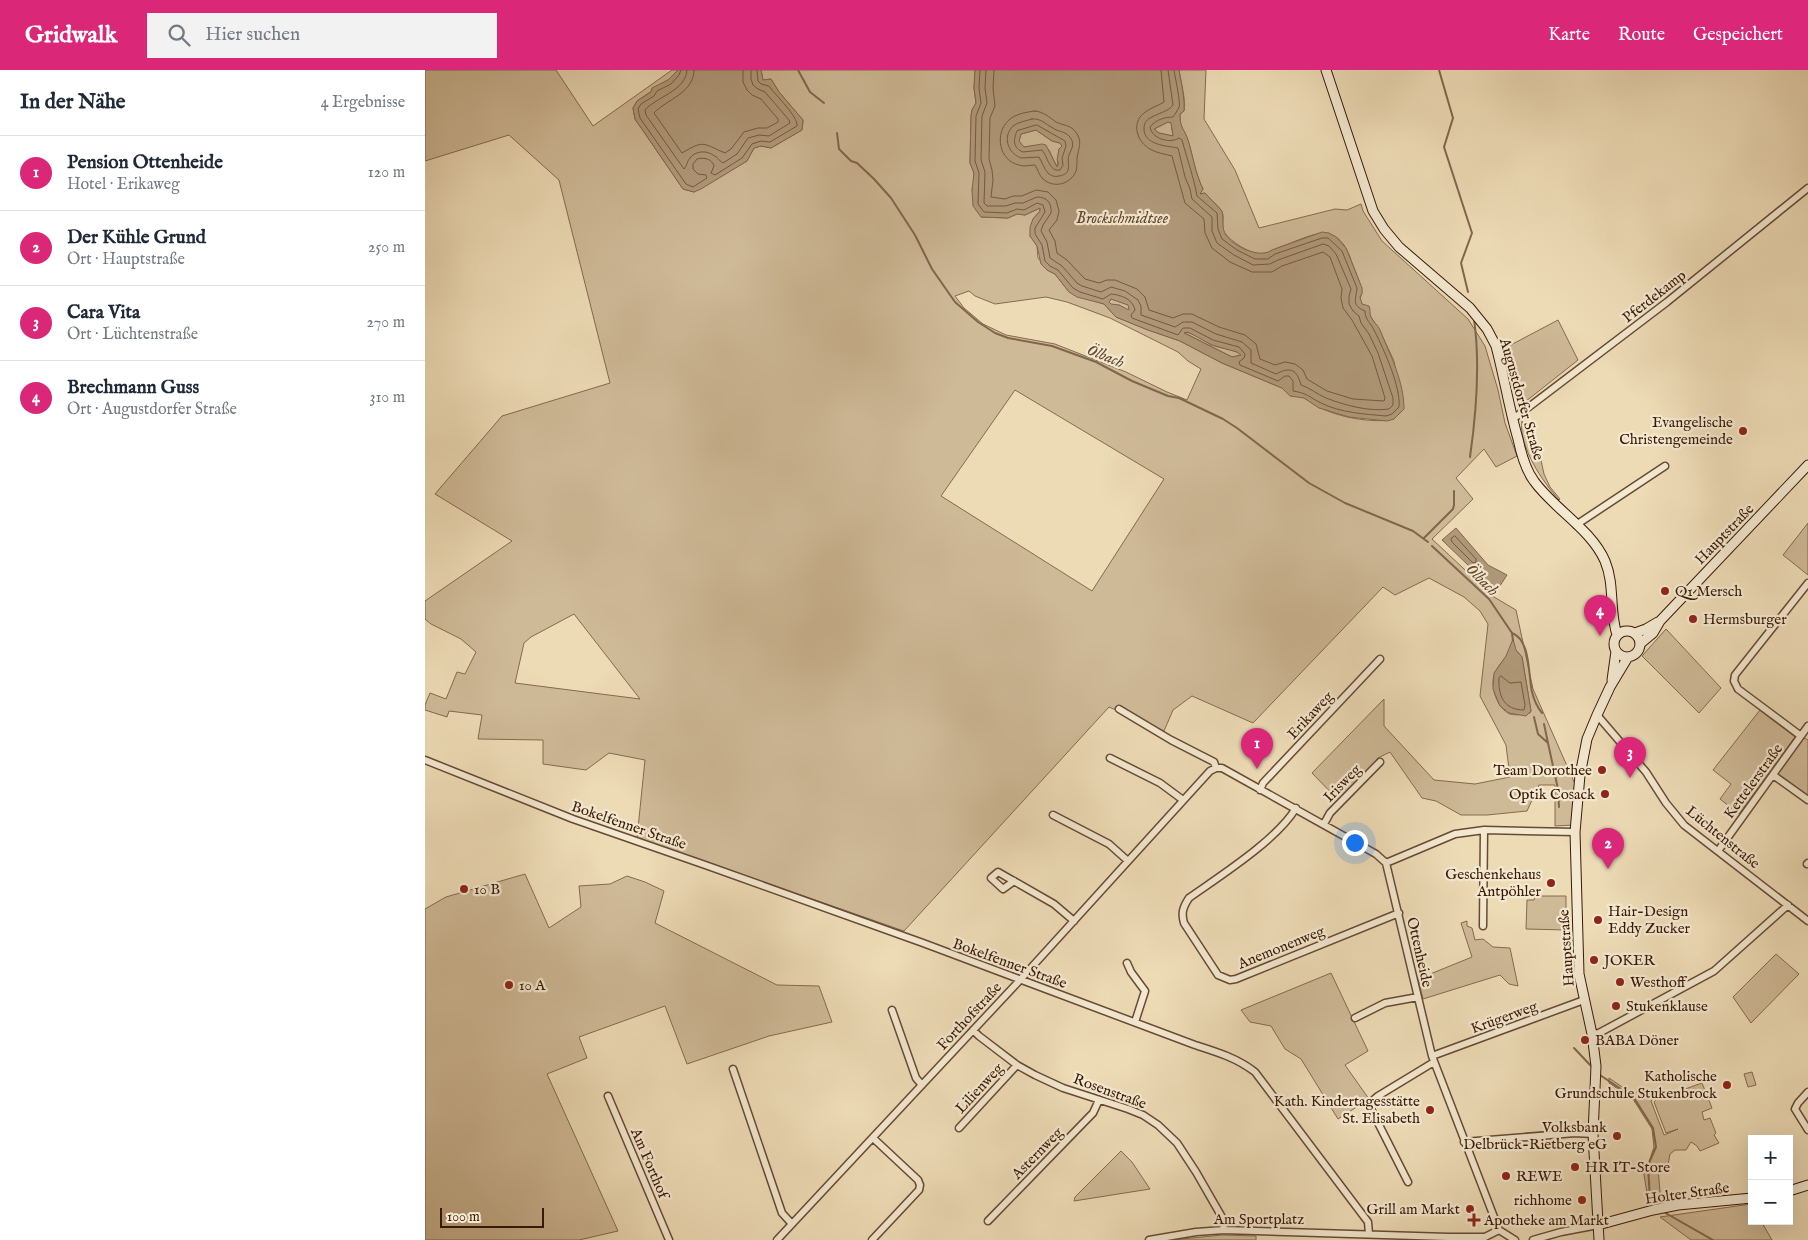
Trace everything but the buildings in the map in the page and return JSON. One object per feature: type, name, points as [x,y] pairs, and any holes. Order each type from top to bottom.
[{"type":"main road","name":"Augustdorfer Straße","points":[[1326,70],[1373,212],[1384,229],[1399,246],[1470,308],[1487,329],[1496,346],[1523,460],[1533,480],[1547,498],[1595,544],[1604,558],[1612,586],[1612,617],[1617,635]]},
{"type":"main road","name":"Hauptstraße","points":[[1633,631],[1646,629],[1660,620],[1808,465]]},
{"type":"main road","points":[[1613,610],[1619,622],[1633,631],[1640,639],[1641,644],[1637,653],[1629,657],[1621,656],[1616,651],[1614,643],[1617,635],[1623,631],[1633,631]]},
{"type":"main road","name":"Hauptstraße","points":[[1641,644],[1653,633],[1660,620]]},
{"type":"main road","name":"Hauptstraße","points":[[1610,687],[1616,651]]},
{"type":"main road","name":"Hauptstraße","points":[[1599,1240],[1593,1134],[1596,1071],[1592,1034],[1579,974],[1575,832],[1580,775],[1587,739],[1610,687],[1629,657]]},
{"type":"main road","points":[[1793,1191],[1808,1185]]},
{"type":"main road","name":"Holter Straße","points":[[1598,1225],[1658,1209],[1748,1198]]},
{"type":"street","name":"Pferdekamp","points":[[1512,418],[1667,302],[1808,188]]},
{"type":"street","points":[[1576,525],[1665,466]]},
{"type":"street","points":[[1801,736],[1738,689],[1734,682],[1735,675],[1808,583]]},
{"type":"street","name":"Erikaweg","points":[[1260,790],[1263,782],[1379,659]]},
{"type":"street","points":[[1119,710],[1214,762],[1216,768]]},
{"type":"street","name":"Lüchtenstraße","points":[[1597,714],[1646,772],[1666,803],[1684,824],[1808,920]]},
{"type":"street","name":"Kettelerstraße","points":[[1718,851],[1808,726]]},
{"type":"street","points":[[1109,758],[1160,783],[1183,800],[1210,771],[1222,768],[1376,854],[1386,863],[1455,834],[1484,830],[1575,832]]},
{"type":"street","name":"Bokelfenner Straße","points":[[425,760],[573,819],[708,866],[1231,1057],[1255,1072],[1368,1222],[1369,1234]]},
{"type":"street","name":"Irisweg","points":[[1324,824],[1330,813],[1380,762]]},
{"type":"street","points":[[1773,775],[1808,800]]},
{"type":"street","name":"Forthofstraße","points":[[777,1240],[1020,980],[1183,800]]},
{"type":"street","name":"Anemonenweg","points":[[1296,808],[1289,819],[1251,852],[1189,898],[1183,907],[1182,917],[1184,923],[1219,975],[1230,980],[1236,979],[1399,913]]},
{"type":"street","points":[[1053,816],[1109,844],[1128,861]]},
{"type":"street","points":[[1483,926],[1484,830]]},
{"type":"street","name":"Ottenheide","points":[[1386,863],[1433,1059],[1499,1230]]},
{"type":"street","points":[[1014,882],[1054,904],[1073,921]]},
{"type":"street","points":[[1592,1034],[1599,1033],[1713,971],[1789,905]]},
{"type":"street","points":[[1127,963],[1131,972],[1145,991],[1135,1022]]},
{"type":"street","points":[[1355,1018],[1385,1004],[1418,997]]},
{"type":"street","name":"Krügerweg","points":[[1408,1182],[1371,1109],[1370,1103],[1433,1059],[1585,1000]]},
{"type":"street","points":[[892,1010],[916,1078],[922,1085]]},
{"type":"street","name":"Rosenstraße","points":[[973,1030],[1017,1065],[1035,1075],[1063,1088],[1143,1115],[1158,1125],[1177,1143],[1196,1172],[1223,1219],[1224,1230]]},
{"type":"street","name":"Lilienweg","points":[[959,1128],[1017,1065]]},
{"type":"street","points":[[733,1069],[782,1213],[792,1224]]},
{"type":"street","points":[[1808,1092],[1795,1109],[1808,1130]]},
{"type":"street","name":"Am Forthof","points":[[608,1096],[669,1240]]},
{"type":"street","name":"Asternweg","points":[[989,1221],[1093,1114],[1099,1100]]},
{"type":"street","points":[[1464,1142],[1575,1133],[1593,1134]]},
{"type":"street","points":[[872,1240],[919,1190],[920,1185],[918,1180],[873,1138]]},
{"type":"street","points":[[1533,1240],[1598,1225]]},
{"type":"street","name":"Am Sportplatz","points":[[1149,1240],[1196,1232],[1224,1230],[1369,1234]]},
{"type":"street","points":[[1369,1234],[1485,1237],[1499,1230],[1515,1240]]},
{"type":"shaded area","points":[[425,70],[556,70],[593,126],[672,70],[678,70],[668,80],[637,101],[633,108],[635,119],[683,189],[694,192],[747,161],[754,148],[761,146],[771,148],[802,130],[803,120],[779,92],[771,79],[763,80],[761,70],[975,70],[974,88],[976,103],[971,116],[970,163],[974,173],[972,190],[981,217],[1008,218],[1017,214],[1025,215],[1040,208],[1040,211],[1033,219],[1030,236],[1037,246],[1038,258],[1047,270],[1055,274],[1069,292],[1104,304],[1116,317],[1180,341],[1222,363],[1282,388],[1289,394],[1302,397],[1327,411],[1345,417],[1366,420],[1394,419],[1396,373],[1394,361],[1379,329],[1360,301],[1361,286],[1344,245],[1337,238],[1329,234],[1320,234],[1311,235],[1265,253],[1251,252],[1236,244],[1225,233],[1221,210],[1205,193],[1200,194],[1203,189],[1188,140],[1180,122],[1180,114],[1184,111],[1184,101],[1179,70],[1206,70],[1204,119],[1235,170],[1259,228],[1335,209],[1347,210],[1361,204],[1363,211],[1382,241],[1468,319],[1485,346],[1498,390],[1505,423],[1517,456],[1496,467],[1484,449],[1456,478],[1473,499],[1432,539],[1494,597],[1516,610],[1533,689],[1575,784],[1574,825],[1555,826],[1555,785],[1539,785],[1527,811],[1487,815],[1461,815],[1436,801],[1422,798],[1390,752],[1378,758],[1339,801],[1312,773],[1384,699],[1384,726],[1434,780],[1475,784],[1510,777],[1506,745],[1480,696],[1488,624],[1480,611],[1464,597],[1429,578],[1395,595],[1383,587],[1253,723],[1192,696],[1173,710],[1164,731],[1109,707],[904,931],[637,838],[645,760],[609,753],[586,770],[543,764],[543,740],[478,739],[482,715],[449,711],[447,717],[425,710],[430,693],[446,699],[457,672],[465,674],[476,652],[461,639],[425,619],[425,601],[512,541],[435,494],[502,416],[610,383],[559,180],[509,135],[425,161]],"holes":[[[969,291],[975,296],[995,304],[1046,297],[1067,302],[1110,318],[1178,352],[1201,369],[1187,400],[1126,372],[1055,344],[1006,335],[983,324],[964,308],[955,296]],[[1015,390],[1164,479],[1092,591],[941,496]],[[574,614],[640,699],[515,683],[524,643],[531,637]],[[1516,650],[1522,657],[1530,713],[1510,714],[1501,707],[1495,696],[1493,678],[1497,669]]]},
{"type":"shaded area","points":[[1171,122],[1173,136],[1159,133],[1154,129]]},
{"type":"shaded area","points":[[1036,130],[1052,141],[1060,143],[1062,146],[1059,149],[1057,167],[1049,150],[1032,146],[1023,147],[1019,141],[1021,134]]},
{"type":"shaded area","points":[[1111,299],[1129,305],[1129,311],[1119,305],[1111,305],[1109,302]]},
{"type":"shaded area","points":[[1558,320],[1578,360],[1525,402],[1519,401],[1507,347]]},
{"type":"shaded area","points":[[1183,332],[1195,335],[1212,345],[1235,351],[1242,355],[1232,357]]},
{"type":"shaded area","points":[[1522,421],[1527,436],[1540,456],[1544,474],[1550,487],[1559,500],[1533,463],[1524,441]]},
{"type":"shaded area","points":[[1808,523],[1808,575],[1783,555]]},
{"type":"shaded area","points":[[1666,629],[1721,688],[1699,713],[1642,656]]},
{"type":"shaded area","points":[[1760,710],[1795,737],[1739,814],[1720,799],[1731,784],[1713,770]]},
{"type":"shaded area","points":[[1803,737],[1808,740],[1808,796],[1777,774]]},
{"type":"shaded area","points":[[525,874],[549,928],[581,907],[579,886],[610,884],[627,876],[664,891],[655,923],[777,985],[819,986],[832,1022],[769,1036],[687,1064],[665,1006],[579,1037],[587,1058],[547,1074],[618,1231],[579,1240],[425,1240],[425,909],[446,897]]},
{"type":"shaded area","points":[[1535,896],[1566,896],[1566,930],[1526,929],[1527,900],[1534,900]]},
{"type":"shaded area","points":[[1467,921],[1467,926],[1472,928],[1475,940],[1483,939],[1493,947],[1510,948],[1518,986],[1509,984],[1500,975],[1423,999],[1418,979],[1472,957],[1461,923]]},
{"type":"shaded area","points":[[1776,954],[1799,974],[1751,1023],[1733,997]]},
{"type":"shaded area","points":[[1331,973],[1368,1051],[1345,1065],[1369,1099],[1338,1119],[1301,1059],[1285,1049],[1271,1026],[1250,1022],[1241,1010]]},
{"type":"shaded area","points":[[1752,1072],[1756,1085],[1748,1087],[1744,1074]]},
{"type":"shaded area","points":[[1609,1078],[1634,1095],[1639,1089],[1655,1098],[1651,1101],[1664,1135],[1678,1129],[1666,1133],[1654,1102],[1657,1099],[1702,1083],[1712,1108],[1702,1112],[1704,1120],[1710,1118],[1716,1133],[1714,1135],[1719,1143],[1700,1151],[1691,1142],[1686,1150],[1675,1150],[1670,1154],[1668,1165],[1658,1168],[1661,1203],[1649,1205],[1643,1169],[1647,1168],[1654,1147],[1652,1129],[1633,1099],[1609,1083]]},
{"type":"shaded area","points":[[1121,1151],[1132,1162],[1150,1189],[1074,1201],[1075,1197]]},
{"type":"shaded area","points":[[1748,1204],[1748,1225],[1763,1225],[1772,1240],[1691,1240],[1660,1217]]},
{"type":"shaded area","points":[[1222,1235],[1256,1236],[1256,1240],[1172,1240]]},
{"type":"water","points":[[678,70],[761,70],[763,80],[771,79],[779,92],[803,120],[802,130],[771,148],[761,146],[754,148],[747,161],[701,189],[694,192],[683,189],[635,119],[633,108],[637,101],[651,92],[652,88],[668,80]]},
{"type":"water","name":"Brockschmidtsee","points":[[975,70],[1179,70],[1184,106],[1184,111],[1180,114],[1181,123],[1203,189],[1200,194],[1205,193],[1222,211],[1226,235],[1235,244],[1247,250],[1261,253],[1322,232],[1336,237],[1346,248],[1362,288],[1360,297],[1362,304],[1369,306],[1371,317],[1379,328],[1392,359],[1402,388],[1404,409],[1394,419],[1387,421],[1349,417],[1319,408],[1304,398],[1290,396],[1282,388],[1222,363],[1180,341],[1116,317],[1104,304],[1077,297],[1069,292],[1055,274],[1041,264],[1037,246],[1030,236],[1030,227],[1040,208],[1025,215],[1017,214],[1008,218],[981,217],[973,206],[974,173],[970,163],[971,116],[976,103],[974,88]],"holes":[[[1168,122],[1171,123],[1173,136],[1159,133],[1154,129]],[[1036,130],[1052,141],[1060,143],[1062,146],[1059,149],[1057,160],[1059,163],[1057,167],[1046,145],[1024,147],[1019,141],[1021,134]],[[1111,299],[1128,305],[1129,310],[1109,302]],[[1188,332],[1212,345],[1237,352],[1241,355],[1232,357],[1184,333]]]},
{"type":"water","points":[[1456,528],[1488,565],[1507,575],[1496,592],[1442,540]]},
{"type":"water","points":[[1513,639],[1516,650],[1522,657],[1531,711],[1526,716],[1509,713],[1500,706],[1493,689],[1494,673],[1506,656]]},
{"type":"waterway","name":"Ölbach","points":[[798,70],[810,92],[824,103]]},
{"type":"waterway","points":[[1439,70],[1453,118],[1444,147],[1472,233],[1461,263],[1468,292]]},
{"type":"waterway","name":"Ölbach","points":[[837,133],[839,149],[874,179],[891,198],[915,235],[932,269],[955,302],[978,322],[995,333],[1008,338],[1052,346],[1096,362],[1132,381],[1168,396],[1179,398],[1223,419],[1309,483],[1345,503],[1413,531],[1428,542]]},
{"type":"waterway","points":[[1470,457],[1477,388],[1477,352],[1474,319]]},
{"type":"waterway","points":[[1424,538],[1453,509],[1454,491]]},
{"type":"waterway","name":"Ölbach","points":[[1432,546],[1489,599],[1512,633],[1513,641]]},
{"type":"waterway","name":"Ölbach","points":[[1512,633],[1523,643],[1526,650],[1532,692],[1542,713]]},
{"type":"waterway","name":"Ölbach","points":[[1534,717],[1538,734],[1548,743],[1558,789],[1559,807]]},
{"type":"waterway","name":"Ölbach","points":[[1544,724],[1548,743]]},
{"type":"waterway","name":"Ölbach","points":[[1574,1048],[1593,1068]]},
{"type":"waterway","name":"Ölbach","points":[[1600,1075],[1634,1098],[1653,1128],[1656,1147],[1648,1165],[1650,1200],[1657,1206]]},
{"type":"waterway","name":"Ölbach","points":[[1662,1211],[1713,1240]]},
{"type":"place","name":"Evangelische Christengemeinde","points":[[1743,431]]},
{"type":"place","name":"Q1 Mersch","points":[[1665,591]]},
{"type":"place","name":"Hermsburger","points":[[1693,619]]},
{"type":"place","name":"Brechmann Guss","points":[[1600,636]]},
{"type":"place","name":"Pension Ottenheide","points":[[1257,769]]},
{"type":"place","name":"Team Dorothee","points":[[1602,770]]},
{"type":"place","name":"Cara Vita","points":[[1630,778]]},
{"type":"place","name":"Optik Cosack","points":[[1605,794]]},
{"type":"place","name":"Der Kühle Grund","points":[[1608,869]]},
{"type":"place","name":"Geschenkehaus Antpöhler","points":[[1551,883]]},
{"type":"place","name":"10 B","points":[[464,889]]},
{"type":"place","name":"Hair-Design Eddy Zucker","points":[[1598,920]]},
{"type":"place","name":"JOKER","points":[[1594,960]]},
{"type":"place","name":"Westhoff","points":[[1620,982]]},
{"type":"place","name":"10 A","points":[[509,985]]},
{"type":"place","name":"Stukenklause","points":[[1616,1006]]},
{"type":"place","name":"BABA Döner","points":[[1585,1040]]},
{"type":"place","name":"Katholische Grundschule Stukenbrock","points":[[1727,1085]]},
{"type":"place","name":"Kath. Kindertagesstätte St. Elisabeth","points":[[1430,1110]]},
{"type":"place","name":"Volksbank Delbrück-Rietberg eG","points":[[1617,1136]]},
{"type":"place","name":"HR IT-Store","points":[[1575,1167]]},
{"type":"place","name":"REWE","points":[[1506,1176]]},
{"type":"place","name":"richhome","points":[[1582,1200]]},
{"type":"place","name":"Grill am Markt","points":[[1470,1209]]},
{"type":"place","name":"Apotheke am Markt","points":[[1474,1220]]}]
